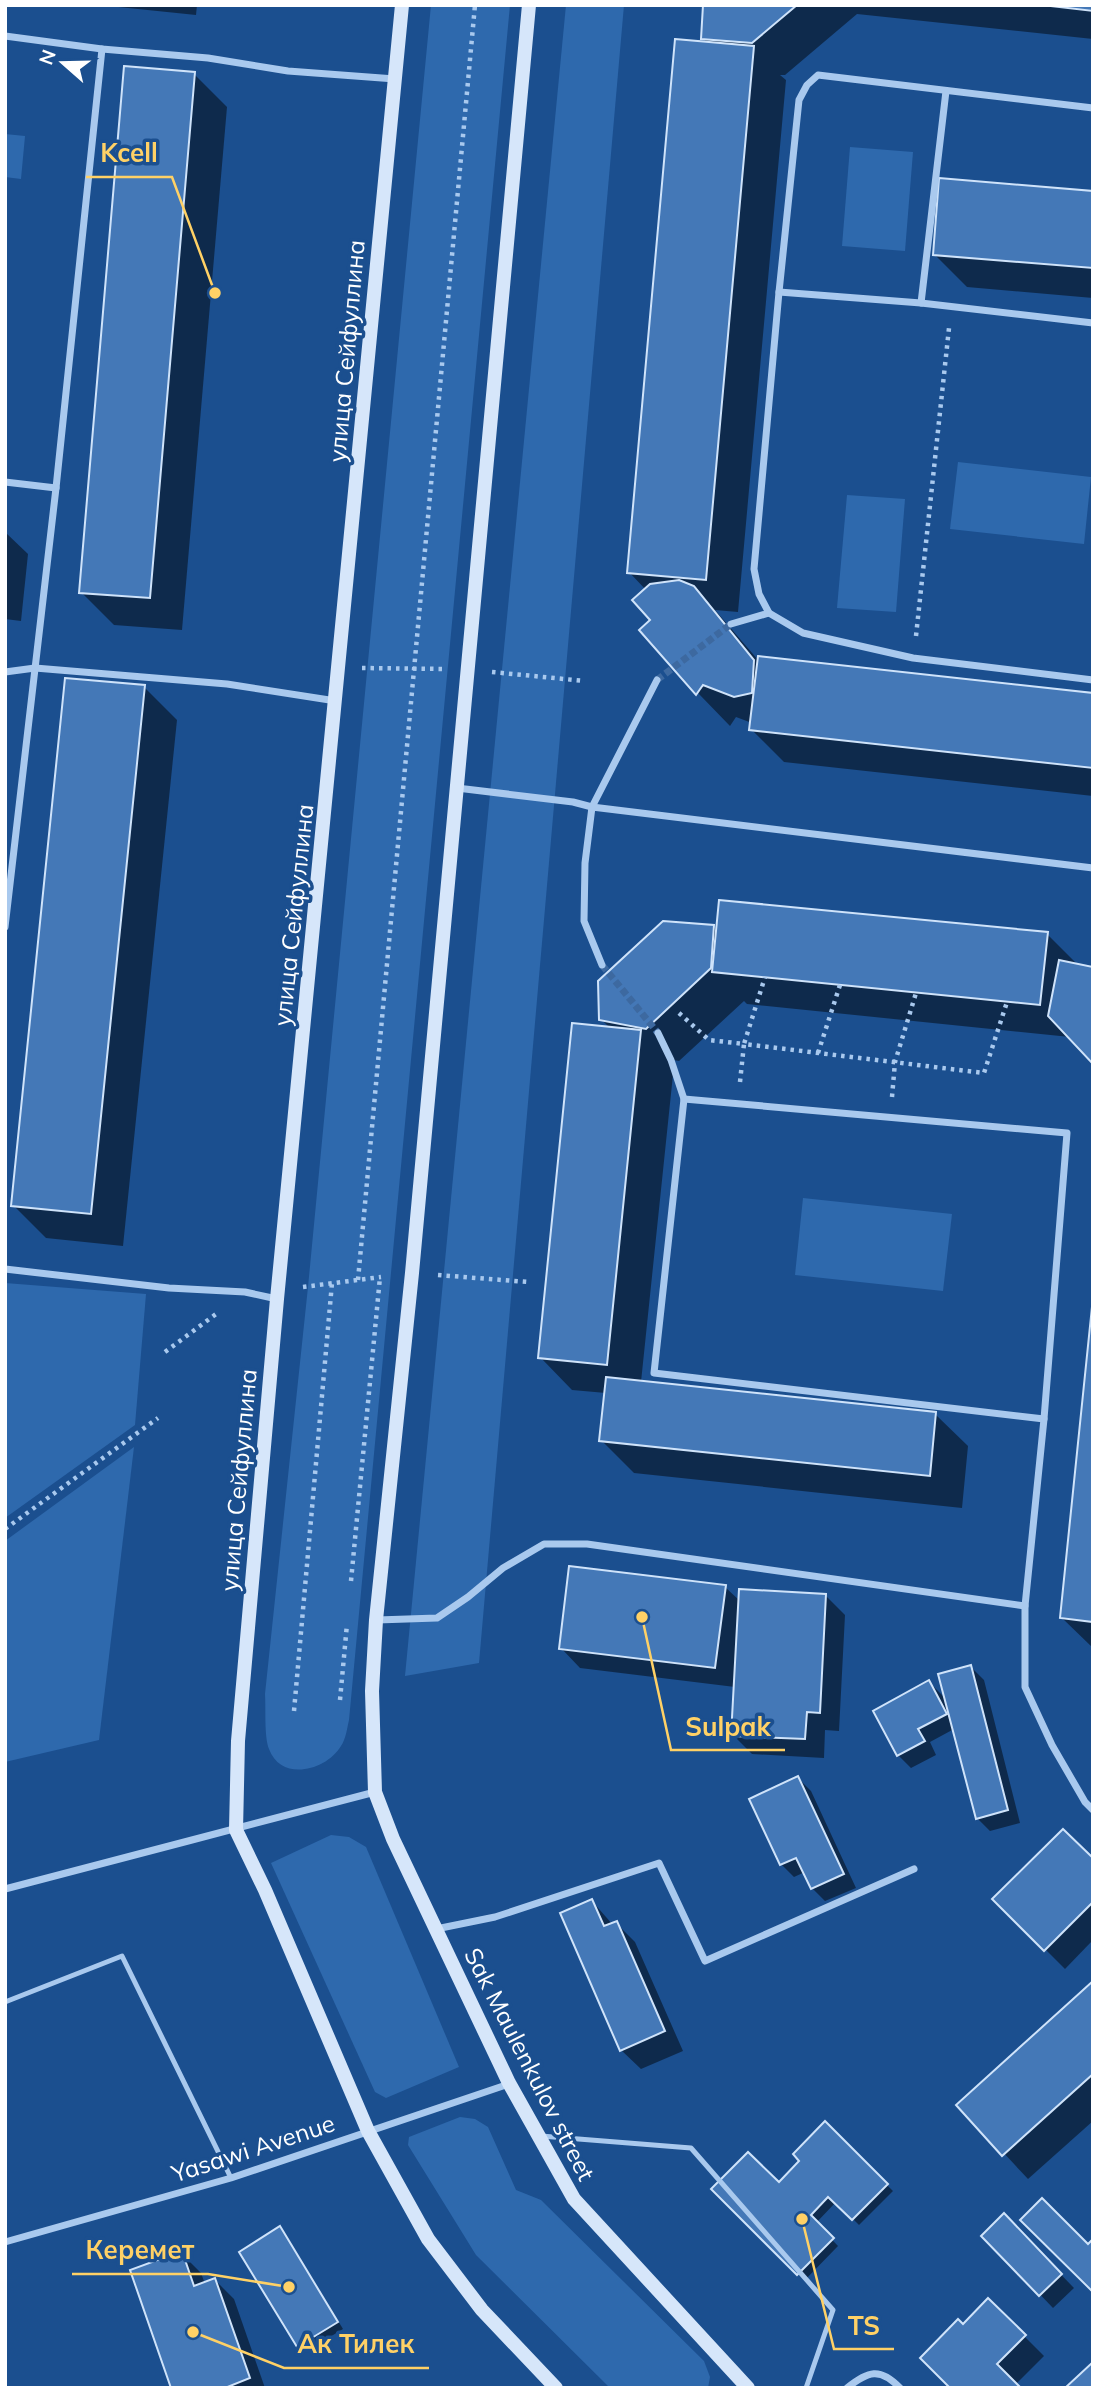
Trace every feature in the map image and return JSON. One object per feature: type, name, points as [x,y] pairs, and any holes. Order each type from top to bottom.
[{"type":"main road","name":"улица Сейфуллина","points":[[236,1830],[238,1741],[277,1299],[337,702],[402,5]]},
{"type":"main road","points":[[374,1792],[372,1691],[376,1620],[412,1273],[529,5]]},
{"type":"main road","name":"Sak Maulenkulov street","points":[[374,1792],[393,1839],[509,2083],[574,2199],[742,2386]]},
{"type":"main road","points":[[236,1830],[265,1890],[368,2131],[428,2239],[482,2310],[556,2388]]},
{"type":"street","points":[[5,36],[102,49],[208,58],[288,71],[395,79]]},
{"type":"street","points":[[5,927],[56,488],[102,49]]},
{"type":"street","points":[[1093,108],[818,75],[807,85],[799,100],[754,569],[759,594],[769,614],[803,633],[914,658],[1093,680]]},
{"type":"street","points":[[921,303],[946,91]]},
{"type":"street","points":[[779,292],[921,303],[1093,323]]},
{"type":"street","points":[[5,482],[56,488]]},
{"type":"street","points":[[731,624],[769,614]]},
{"type":"street","points":[[5,672],[35,668],[227,684],[337,702]]},
{"type":"street","points":[[602,965],[584,920],[585,863],[592,807],[657,680]]},
{"type":"street","points":[[457,788],[1093,868]]},
{"type":"street","points":[[658,1033],[671,1060],[684,1099],[654,1373],[1044,1419]]},
{"type":"street","points":[[684,1099],[1067,1133],[1044,1419],[1025,1606],[1025,1687],[1052,1745],[1085,1802],[1093,1810]]},
{"type":"street","points":[[5,1269],[169,1288],[244,1292],[277,1299]]},
{"type":"street","points":[[376,1620],[437,1618],[503,1568],[544,1544],[587,1544],[1025,1606]]},
{"type":"street","points":[[5,1889],[374,1792]]},
{"type":"street","points":[[436,1929],[495,1917],[659,1863],[705,1961],[914,1869]]},
{"type":"street","name":"Yasawi Avenue","points":[[5,2242],[231,2178],[509,2083]]},
{"type":"street","points":[[847,2388],[864,2374],[878,2374],[891,2379],[901,2388]]},
{"type":"lane","points":[[5,2001],[122,1956],[231,2178]]},
{"type":"lane","points":[[537,2136],[691,2148],[833,2310],[806,2388]]},
{"type":"path","points":[[358,1280],[475,5]]},
{"type":"path","points":[[914,658],[951,307]]},
{"type":"path","points":[[737,1104],[744,1044],[765,977]]},
{"type":"path","points":[[818,1053],[840,985]]},
{"type":"path","points":[[891,1117],[895,1062],[916,993]]},
{"type":"path","points":[[679,1013],[709,1040],[985,1073],[1007,1002]]},
{"type":"path","points":[[350,1591],[380,1277]]},
{"type":"path","points":[[295,1712],[332,1283]]},
{"type":"path","points":[[165,1352],[244,1292]]},
{"type":"path","points":[[5,1529],[159,1418]]},
{"type":"path","points":[[340,1700],[347,1618]]},
{"type":"shaded area","points":[[431,5],[510,5],[349,1720],[344,1740],[334,1755],[315,1767],[293,1769],[283,1766],[275,1759],[267,1744],[265,1694],[308,1287]]},
{"type":"shaded area","points":[[566,5],[624,5],[479,1663],[405,1676]]},
{"type":"shaded area","points":[[5,134],[25,136],[21,179],[5,177]]},
{"type":"shaded area","points":[[850,147],[913,152],[905,251],[842,246]]},
{"type":"shaded area","points":[[958,462],[1091,477],[1084,544],[950,529]]},
{"type":"shaded area","points":[[847,495],[905,499],[896,612],[837,608]]},
{"type":"shaded area","points":[[803,1198],[952,1214],[943,1291],[795,1275]]},
{"type":"shaded area","points":[[5,1283],[146,1294],[135,1425],[5,1518]]},
{"type":"shaded area","points":[[134,1447],[99,1740],[5,1762],[5,1541]]},
{"type":"shaded area","points":[[331,1835],[349,1837],[366,1847],[459,2067],[386,2098],[375,2092],[271,1863]]},
{"type":"shaded area","points":[[460,2117],[475,2119],[488,2127],[516,2190],[541,2200],[704,2361],[710,2377],[708,2388],[610,2388],[476,2255],[408,2145],[409,2137]]},
{"type":"building","points":[[703,5],[797,5],[752,43],[701,39]]},
{"type":"building","points":[[1042,5],[1093,5],[1093,11]]},
{"type":"building","points":[[675,39],[754,46],[706,580],[627,573]]},
{"type":"building","points":[[124,66],[195,72],[150,598],[79,593]]},
{"type":"building","points":[[939,178],[1093,191],[1093,268],[933,255]]},
{"type":"building","points":[[679,580],[694,586],[754,660],[752,693],[734,697],[703,685],[696,695],[639,630],[650,620],[632,600],[650,584]]},
{"type":"building","points":[[758,656],[1093,693],[1093,768],[749,730]]},
{"type":"building","points":[[65,678],[145,685],[91,1214],[11,1206]]},
{"type":"building","points":[[719,900],[1048,932],[1040,1005],[712,972]]},
{"type":"building","points":[[663,921],[714,925],[711,968],[646,1029],[599,1020],[598,981]]},
{"type":"building","points":[[1059,960],[1093,967],[1093,1064],[1048,1016]]},
{"type":"building","points":[[572,1023],[641,1030],[607,1365],[538,1358]]},
{"type":"building","points":[[1093,1297],[1093,1622],[1060,1618]]},
{"type":"building","points":[[606,1377],[936,1412],[930,1476],[599,1441]]},
{"type":"building","points":[[569,1566],[726,1585],[715,1668],[559,1649]]},
{"type":"building","points":[[739,1589],[826,1594],[820,1713],[807,1712],[805,1739],[731,1736]]},
{"type":"building","points":[[971,1665],[1008,1810],[976,1819],[938,1674]]},
{"type":"building","points":[[929,1680],[947,1714],[918,1729],[925,1741],[897,1756],[873,1711]]},
{"type":"building","points":[[798,1776],[844,1874],[811,1889],[796,1858],[780,1865],[749,1799]]},
{"type":"building","points":[[1063,1829],[1093,1858],[1093,1902],[1044,1951],[992,1899]]},
{"type":"building","points":[[592,1899],[604,1926],[617,1921],[665,2031],[620,2051],[560,1913]]},
{"type":"building","points":[[1093,1981],[1093,2074],[1002,2156],[956,2105]]},
{"type":"building","points":[[825,2121],[888,2184],[852,2220],[828,2197],[811,2215],[834,2238],[797,2275],[711,2189],[748,2152],[779,2182],[799,2161],[793,2154]]},
{"type":"building","points":[[1042,2198],[1088,2244],[1093,2239],[1093,2292],[1020,2220]]},
{"type":"building","points":[[1004,2213],[1062,2274],[1039,2296],[981,2236]]},
{"type":"building","points":[[280,2226],[338,2322],[297,2347],[239,2252]]},
{"type":"building","points":[[182,2251],[194,2286],[215,2278],[250,2378],[225,2388],[171,2388],[130,2270]]},
{"type":"building","points":[[988,2298],[1026,2335],[997,2364],[1021,2388],[950,2388],[920,2358],[958,2319],[963,2324]]},
{"type":"building","points":[[1093,2362],[1093,2388],[1065,2388]]},
{"type":"tunnel","points":[[657,680],[731,624]]},
{"type":"tunnel","points":[[602,965],[658,1033]]},
{"type":"place","name":"Kcell","points":[[215,293]]},
{"type":"place","name":"Sulpak","points":[[642,1617]]},
{"type":"place","name":"TS","points":[[802,2219]]},
{"type":"place","name":"Керемет","points":[[289,2287]]},
{"type":"place","name":"Ак Тилек","points":[[193,2332]]}]
